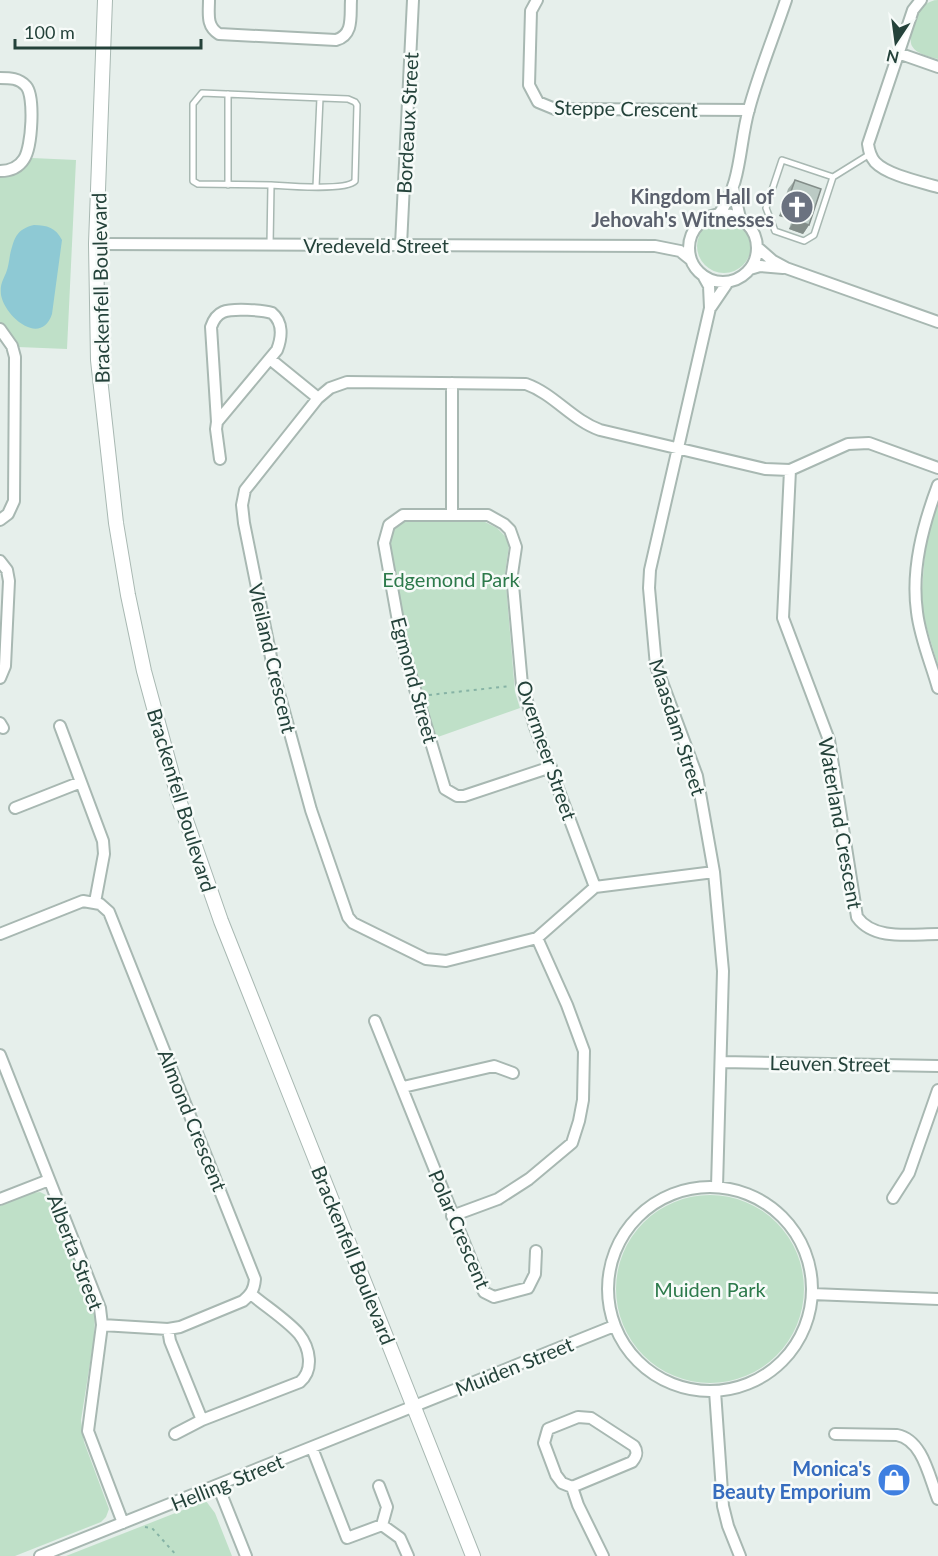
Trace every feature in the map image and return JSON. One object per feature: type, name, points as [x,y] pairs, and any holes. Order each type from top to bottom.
[{"type":"street","name":"Brackenfell Boulevard","points":[[105,0],[96,244],[98,360],[116,523],[136,632],[166,755],[192,841],[221,921],[473,1556]]},
{"type":"street","points":[[209,0],[208,20],[213,30],[219,33],[336,40],[349,31],[351,0]]},
{"type":"street","name":"Bordeaux Street","points":[[401,245],[413,0]]},
{"type":"street","name":"Steppe Crescent","points":[[537,0],[531,11],[529,85],[534,97],[543,105],[555,109],[748,110]]},
{"type":"street","points":[[719,214],[726,205],[733,188],[748,110],[786,2],[772,0]]},
{"type":"street","points":[[921,0],[913,10],[868,137],[870,154],[876,163],[886,170],[938,187]]},
{"type":"street","points":[[898,53],[938,67]]},
{"type":"street","points":[[0,78],[10,78],[21,82],[28,89],[32,98],[30,145],[26,157],[17,166],[0,171]]},
{"type":"street","points":[[733,188],[740,218]]},
{"type":"street","points":[[719,214],[730,214],[749,225],[755,235],[757,247],[756,259],[750,269],[740,278],[728,282],[704,277],[690,259],[688,249],[690,238],[701,222],[719,214]]},
{"type":"street","name":"Vredeveld Street","points":[[656,246],[690,238]]},
{"type":"street","name":"Vredeveld Street","points":[[96,244],[656,246],[680,251],[690,259]]},
{"type":"street","points":[[757,247],[773,261],[786,268],[938,322]]},
{"type":"street","points":[[750,269],[760,266],[786,268]]},
{"type":"street","name":"Maasdam Street","points":[[704,277],[709,286],[710,308],[650,570],[649,588],[658,674],[697,776],[714,872],[723,971],[717,1187]]},
{"type":"street","name":"Maasdam Street","points":[[710,308],[728,282]]},
{"type":"street","points":[[217,422],[277,350],[280,324],[275,315],[268,311],[227,311],[216,317],[211,327],[216,429],[220,459]]},
{"type":"street","points":[[0,329],[12,346],[15,357],[14,501],[8,514],[0,520]]},
{"type":"street","points":[[270,359],[318,398]]},
{"type":"street","name":"Vleiland Crescent","points":[[596,887],[537,938],[439,961],[426,959],[360,928],[348,917],[311,810],[276,682],[244,523],[242,505],[245,490],[318,398],[330,388],[347,382],[526,384],[539,389],[591,427],[765,469],[790,470]]},
{"type":"street","points":[[452,515],[453,383]]},
{"type":"street","points":[[790,470],[838,448],[858,443],[869,443],[938,468]]},
{"type":"street","name":"Waterland Crescent","points":[[790,470],[783,618],[829,740],[857,917],[863,926],[873,932],[938,934]]},
{"type":"street","points":[[938,485],[923,528],[916,597],[918,621],[938,688]]},
{"type":"street","name":"Egmond Street","points":[[452,515],[403,515],[389,525],[385,532],[384,543],[404,649],[445,789],[464,796],[551,767]]},
{"type":"street","name":"Overmeer Street","points":[[452,515],[488,515],[510,530],[516,547],[512,574],[522,685],[535,727],[596,887]]},
{"type":"street","points":[[0,561],[7,570],[9,581],[4,627],[5,666],[0,678]]},
{"type":"street","points":[[0,934],[83,901],[95,902],[105,847],[60,726]]},
{"type":"street","points":[[15,808],[81,782]]},
{"type":"street","points":[[596,887],[714,872]]},
{"type":"street","name":"Almond Crescent","points":[[95,902],[105,908],[112,918],[217,1180],[255,1279],[251,1294]]},
{"type":"street","points":[[452,1216],[498,1199],[529,1179],[572,1143],[583,1100],[584,1051],[567,1005],[537,938]]},
{"type":"street","name":"Polar Crescent","points":[[375,1021],[484,1292],[494,1297],[528,1288],[535,1274],[536,1251]]},
{"type":"street","name":"Alberta Street","points":[[0,1055],[96,1295],[102,1325],[88,1431],[123,1523]]},
{"type":"street","name":"Leuven Street","points":[[721,1062],[938,1066]]},
{"type":"street","points":[[403,1087],[494,1066],[513,1073]]},
{"type":"street","points":[[893,1198],[909,1173],[938,1090]]},
{"type":"street","points":[[0,1199],[49,1180]]},
{"type":"street","points":[[717,1187],[742,1192],[766,1204],[786,1221],[801,1243],[810,1268],[812,1294],[809,1315],[801,1335],[789,1353],[774,1368],[756,1380],[736,1388],[715,1391],[689,1389],[665,1381],[644,1367],[626,1348],[614,1326],[607,1290],[614,1253],[622,1236],[633,1221],[662,1199],[689,1190],[717,1187]]},
{"type":"street","points":[[102,1325],[168,1329],[180,1327],[243,1301],[251,1294],[299,1335],[310,1362],[309,1371],[304,1379],[202,1420],[175,1434]]},
{"type":"street","points":[[812,1294],[938,1299]]},
{"type":"street","name":"Muiden Street","points":[[413,1406],[614,1326]]},
{"type":"street","points":[[168,1329],[170,1341],[202,1420]]},
{"type":"street","points":[[715,1391],[723,1506],[740,1556]]},
{"type":"street","name":"Helling Street","points":[[40,1556],[413,1406]]},
{"type":"street","points":[[578,1417],[591,1418],[634,1446],[637,1453],[632,1462],[572,1486],[562,1483],[556,1475],[544,1443],[548,1429],[578,1417]]},
{"type":"street","points":[[835,1434],[897,1435],[907,1438],[919,1451],[938,1499]]},
{"type":"street","points":[[312,1448],[347,1538],[382,1525]]},
{"type":"street","points":[[218,1486],[246,1556]]},
{"type":"street","points":[[379,1486],[387,1507],[382,1525]]},
{"type":"street","points":[[572,1486],[578,1504],[603,1556]]},
{"type":"street","points":[[382,1525],[400,1538],[408,1556]]},
{"type":"lane","points":[[202,93],[228,94],[348,99],[357,105],[355,181],[348,186],[316,187],[198,184],[192,179],[193,104],[202,93]]},
{"type":"lane","points":[[228,94],[228,185]]},
{"type":"lane","points":[[316,187],[320,98]]},
{"type":"lane","points":[[833,177],[782,160],[766,208],[775,231],[804,241],[814,235],[833,177],[870,154]]},
{"type":"lane","points":[[270,245],[271,185]]},
{"type":"path","points":[[417,696],[522,685]]},
{"type":"path","points":[[123,1523],[152,1528],[177,1556]]},
{"type":"green space","points":[[938,0],[938,59],[917,51],[912,46],[911,37],[921,8]]},
{"type":"green space","points":[[32,158],[76,160],[67,349],[18,347],[0,323],[0,177],[19,171]]},
{"type":"green space","points":[[719,219],[729,219],[739,223],[747,231],[751,246],[747,261],[739,269],[729,273],[719,273],[709,269],[701,261],[697,251],[697,241],[701,231],[709,223]]},
{"type":"green space","points":[[938,502],[938,666],[921,602],[926,539]]},
{"type":"green space","name":"Edgemond Park","points":[[405,521],[485,522],[497,528],[505,536],[509,546],[505,573],[515,692],[520,708],[435,738],[411,659],[388,545],[393,528]]},
{"type":"green space","points":[[40,1192],[51,1200],[95,1317],[94,1338],[81,1420],[84,1442],[109,1509],[101,1522],[15,1556],[0,1556],[0,1206]]},
{"type":"green space","name":"Muiden Park","points":[[710,1195],[746,1202],[762,1211],[776,1223],[788,1237],[797,1253],[804,1289],[797,1325],[788,1341],[776,1355],[762,1367],[746,1376],[710,1383],[674,1376],[658,1367],[644,1355],[632,1341],[623,1325],[616,1289],[623,1253],[632,1237],[644,1223],[658,1211],[674,1202]]},
{"type":"green space","points":[[206,1501],[215,1513],[232,1556],[66,1556]]},
{"type":"water","points":[[34,225],[51,228],[62,240],[52,314],[47,324],[40,328],[24,325],[16,319],[9,312],[1,295],[2,281],[15,240],[23,229]]},
{"type":"building","points":[[795,180],[821,189],[809,225],[795,220],[798,211],[786,206]]},
{"type":"place","name":"Kingdom Hall of Jehovah's Witnesses","points":[[797,207]]},
{"type":"place","name":"Monica's Beauty Emporium","points":[[894,1480]]}]
